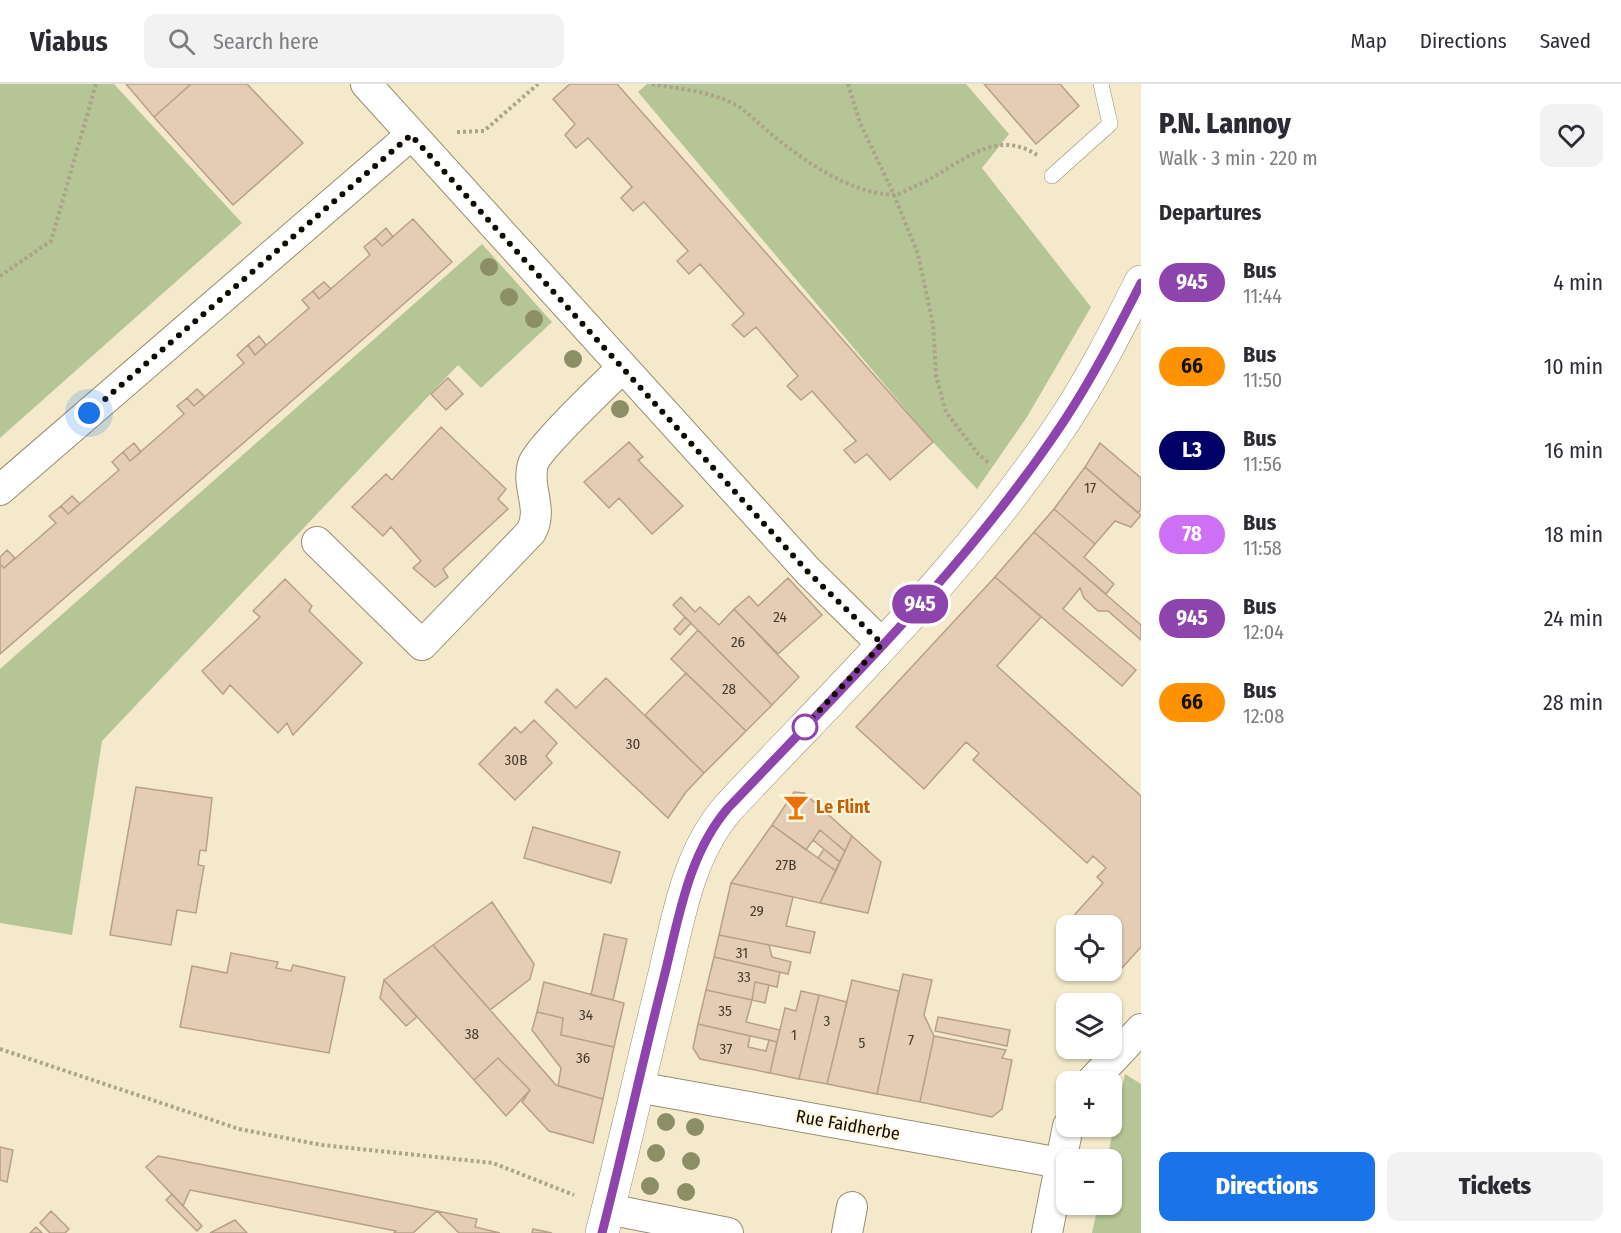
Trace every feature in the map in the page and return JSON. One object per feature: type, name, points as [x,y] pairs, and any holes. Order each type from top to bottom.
[{"type":"main road","points":[[605,1221],[690,877],[702,844],[728,808],[957,561],[1017,485],[1063,422],[1097,368],[1141,282]]},
{"type":"street","points":[[366,84],[807,571],[882,644]]},
{"type":"street","points":[[0,490],[411,135]]},
{"type":"street","points":[[317,543],[422,645],[531,532],[537,523],[532,479],[536,456],[622,368]]},
{"type":"street","points":[[1101,1071],[1141,1029]]},
{"type":"street","name":"Rue Faidherbe","points":[[637,1087],[1056,1162]]},
{"type":"street","points":[[1047,1233],[1056,1185]]},
{"type":"street","points":[[605,1221],[728,1233]]},
{"type":"lane","points":[[1056,172],[1110,124],[1101,84]]},
{"type":"path","points":[[0,276],[51,241],[96,84]]},
{"type":"path","points":[[411,135],[484,131],[538,84]]},
{"type":"path","points":[[652,84],[707,93],[737,106],[795,153],[847,184],[894,195],[931,180],[971,155],[1001,142],[1029,149],[1056,172]]},
{"type":"path","points":[[848,84],[860,123],[894,195],[918,254],[933,324],[936,375],[946,412],[978,454],[1017,485]]},
{"type":"path","points":[[0,1049],[239,1129],[322,1145],[493,1163],[605,1221]]},
{"type":"green space","points":[[0,84],[114,84],[242,223],[0,438]]},
{"type":"green space","points":[[647,84],[966,84],[1009,134],[982,168],[1091,307],[1027,417],[977,489],[933,442],[638,92]]},
{"type":"green space","points":[[482,244],[552,322],[481,388],[458,365],[102,741],[72,935],[0,923],[0,669]]},
{"type":"green space","points":[[1125,1074],[1141,1084],[1141,1233],[1092,1233],[1096,1215],[1122,1215],[1122,1149],[1109,1149],[1112,1137],[1122,1137],[1122,1088]]},
{"type":"building","points":[[126,84],[191,84],[154,117]]},
{"type":"building","points":[[191,84],[247,84],[303,143],[233,205],[154,117]]},
{"type":"building","points":[[570,84],[617,84],[933,442],[890,480],[867,454],[855,463],[844,450],[856,441],[812,391],[801,400],[787,386],[798,376],[756,327],[744,337],[732,325],[744,314],[700,264],[689,274],[677,261],[688,251],[644,202],[633,211],[621,198],[632,187],[588,138],[576,148],[565,135],[575,124],[553,99]]},
{"type":"building","points":[[984,84],[1060,84],[1079,106],[1036,144]]},
{"type":"building","points":[[413,219],[452,262],[0,654],[0,564],[4,568],[56,523],[49,516],[61,506],[68,514],[119,470],[112,462],[123,452],[130,461],[184,414],[177,406],[187,398],[194,406],[244,363],[237,355],[248,345],[255,355],[309,308],[302,300],[313,291],[319,299],[370,255],[364,247],[375,238],[382,246]]},
{"type":"building","points":[[386,228],[393,237],[382,246],[375,238]]},
{"type":"building","points":[[324,282],[331,289],[319,299],[313,291]]},
{"type":"building","points":[[259,336],[266,345],[255,355],[248,345]]},
{"type":"building","points":[[448,378],[463,394],[446,410],[431,394]]},
{"type":"building","points":[[197,389],[205,397],[194,406],[187,398]]},
{"type":"building","points":[[441,427],[506,489],[498,499],[508,509],[443,569],[448,577],[435,587],[413,568],[421,561],[391,527],[383,536],[352,507],[386,474],[392,480]]},
{"type":"building","points":[[629,442],[643,457],[638,460],[683,506],[652,534],[619,498],[609,508],[584,482]]},
{"type":"building","points":[[134,443],[141,452],[130,461],[123,452]]},
{"type":"building","points":[[1100,443],[1141,478],[1141,509],[1138,513],[1085,467]]},
{"type":"building","points":[[1085,467],[1141,515],[1131,527],[1115,521],[1095,544],[1054,509]]},
{"type":"building","points":[[72,496],[80,504],[68,514],[61,506]]},
{"type":"building","points":[[1054,509],[1095,544],[1084,557],[1114,584],[1106,594],[1034,532]]},
{"type":"building","points":[[1034,532],[1141,625],[1141,640],[1108,611],[1098,611],[1084,598],[1080,588],[1063,609],[1136,670],[1122,686],[995,577]]},
{"type":"building","points":[[7,550],[15,558],[4,568],[0,564],[0,557]]},
{"type":"building","points":[[995,577],[1041,617],[997,666],[1141,796],[1141,947],[1122,968],[1122,915],[1074,915],[1103,883],[1097,877],[1106,868],[1093,856],[1087,863],[973,760],[979,753],[966,742],[924,789],[856,727]]},
{"type":"building","points":[[788,578],[822,615],[778,654],[734,609],[749,596],[758,606]]},
{"type":"building","points":[[285,579],[312,606],[309,611],[362,663],[293,735],[287,723],[278,733],[230,685],[223,694],[202,671],[260,617],[253,611]]},
{"type":"building","points":[[681,597],[695,612],[700,607],[719,625],[734,609],[799,677],[772,705],[673,605]]},
{"type":"building","points":[[685,617],[691,623],[680,635],[674,629]]},
{"type":"building","points":[[698,630],[772,705],[746,731],[671,659]]},
{"type":"building","points":[[686,673],[746,731],[704,773],[645,715]]},
{"type":"building","points":[[606,678],[704,773],[686,792],[668,818],[545,702],[557,689],[576,708]]},
{"type":"building","points":[[534,720],[557,743],[546,756],[552,763],[515,800],[479,764],[515,727],[521,733]]},
{"type":"building","points":[[136,787],[212,798],[206,851],[200,850],[198,865],[204,866],[196,913],[177,910],[171,945],[110,935]]},
{"type":"building","points":[[794,792],[804,793],[852,836],[845,851],[820,830],[806,850],[772,825]]},
{"type":"building","points":[[772,825],[836,871],[820,903],[731,883]]},
{"type":"building","points":[[533,827],[620,852],[611,883],[524,858]]},
{"type":"building","points":[[820,830],[845,851],[840,862],[813,840]]},
{"type":"building","points":[[852,836],[881,862],[868,913],[820,903]]},
{"type":"building","points":[[824,849],[840,862],[836,871],[818,858]]},
{"type":"building","points":[[731,883],[793,897],[786,926],[815,932],[810,953],[719,935]]},
{"type":"building","points":[[492,902],[534,964],[530,979],[490,1010],[433,945]]},
{"type":"building","points":[[604,934],[627,939],[613,1000],[591,995]]},
{"type":"building","points":[[719,935],[769,945],[772,957],[791,962],[788,974],[714,957]]},
{"type":"building","points":[[433,945],[556,1085],[603,1099],[593,1143],[549,1131],[522,1102],[530,1090],[498,1058],[474,1080],[384,980]]},
{"type":"building","points":[[231,953],[278,962],[276,968],[291,971],[293,965],[345,977],[329,1053],[180,1027],[192,966],[227,973]]},
{"type":"building","points":[[714,957],[780,972],[777,987],[755,982],[752,1000],[706,990]]},
{"type":"building","points":[[903,974],[932,980],[924,1015],[934,1036],[920,1102],[877,1094]]},
{"type":"building","points":[[384,980],[417,1017],[406,1026],[380,998]]},
{"type":"building","points":[[852,980],[899,991],[877,1094],[827,1084]]},
{"type":"building","points":[[544,982],[624,1003],[614,1047],[561,1035],[563,1018],[537,1012]]},
{"type":"building","points":[[755,982],[769,985],[765,1003],[752,1000]]},
{"type":"building","points":[[706,990],[752,1000],[746,1022],[780,1030],[777,1042],[698,1024]]},
{"type":"building","points":[[801,991],[819,995],[799,1079],[770,1073],[785,1008],[796,1011]]},
{"type":"building","points":[[819,995],[847,1002],[827,1084],[799,1079]]},
{"type":"building","points":[[537,1012],[563,1018],[561,1035],[614,1047],[603,1099],[558,1086],[561,1068],[532,1030]]},
{"type":"building","points":[[938,1017],[1010,1030],[1007,1046],[935,1031]]},
{"type":"building","points":[[698,1024],[750,1036],[748,1047],[766,1051],[769,1040],[777,1042],[770,1073],[700,1059],[693,1048]]},
{"type":"building","points":[[934,1036],[1006,1050],[1002,1058],[1012,1060],[1002,1109],[992,1117],[920,1102]]},
{"type":"building","points":[[498,1058],[530,1090],[506,1116],[474,1080]]},
{"type":"building","points":[[0,1147],[13,1150],[7,1182],[0,1180]]},
{"type":"building","points":[[158,1156],[437,1211],[413,1233],[394,1233],[396,1231],[190,1190],[183,1206],[146,1167]]},
{"type":"building","points":[[172,1194],[202,1226],[197,1231],[166,1200]]},
{"type":"building","points":[[51,1211],[69,1229],[65,1233],[50,1233],[40,1223]]},
{"type":"building","points":[[437,1211],[477,1219],[475,1227],[500,1233],[459,1233]]},
{"type":"building","points":[[235,1220],[247,1233],[210,1233]]},
{"type":"building","points":[[36,1227],[42,1233],[30,1233]]},
{"type":"building","points":[[533,1229],[552,1233],[532,1233]]},
{"type":"bus line","name":"945","points":[[602,1233],[670,951],[690,877],[702,844],[728,808],[920,604],[1017,485],[1063,422],[1097,368],[1141,283]]},
{"type":"place","name":"Le Flint","points":[[796,807]]},
{"type":"route","points":[[89,413],[411,135],[807,571],[882,644],[803,728],[805,727]]}]
